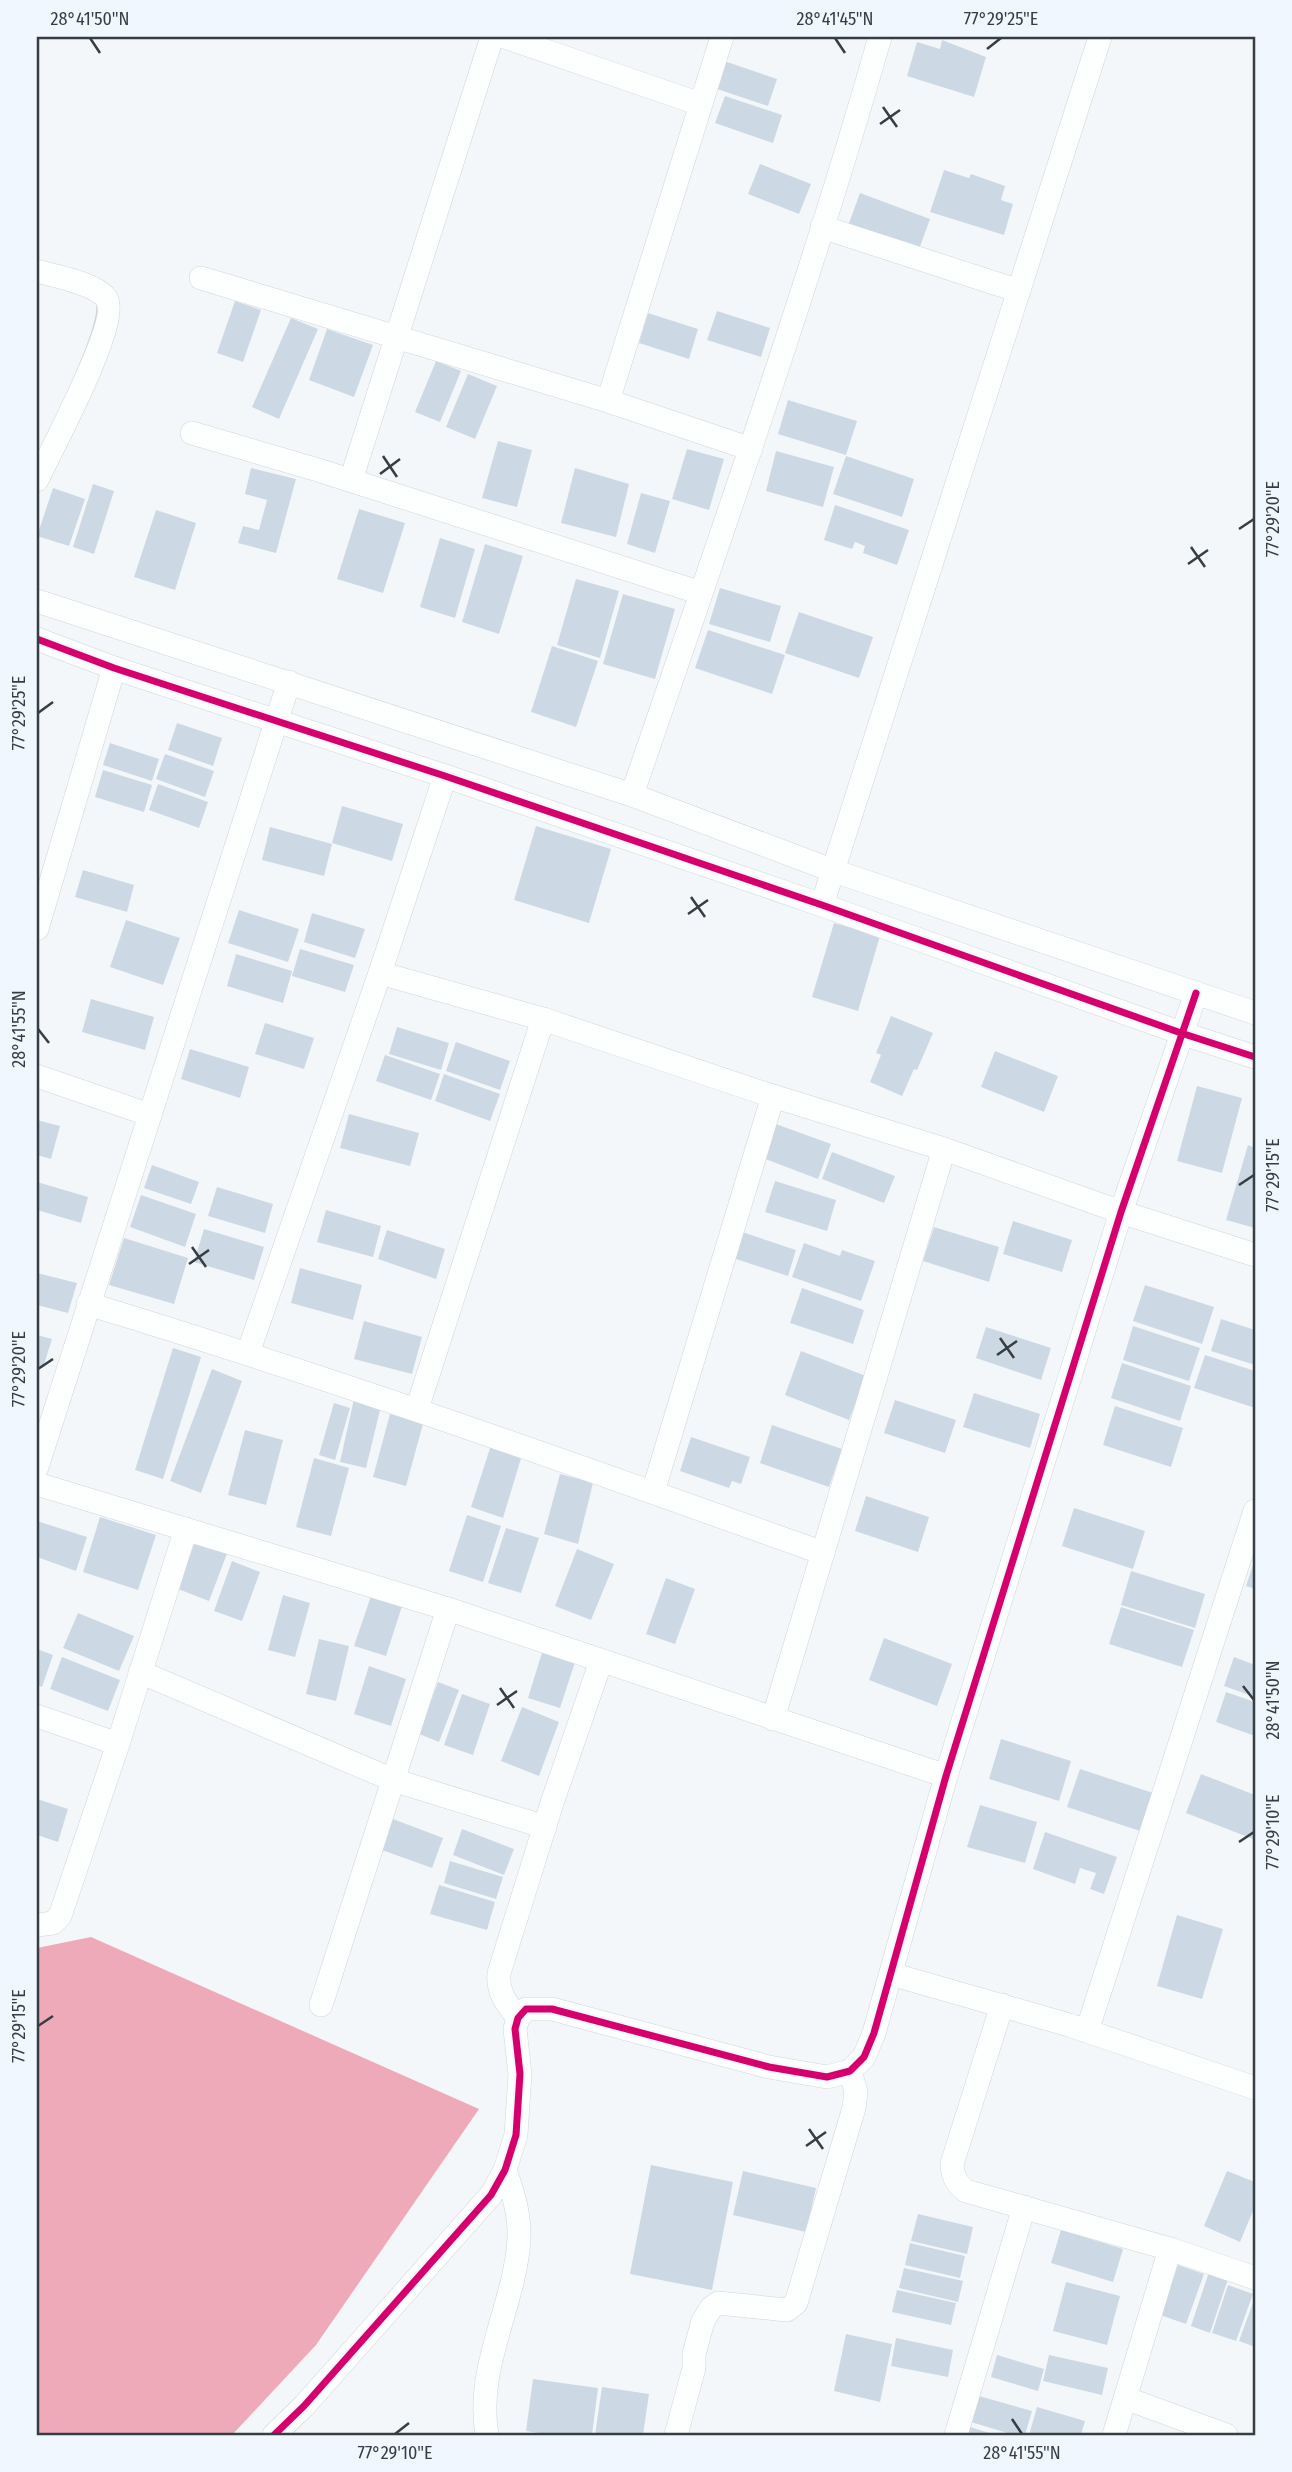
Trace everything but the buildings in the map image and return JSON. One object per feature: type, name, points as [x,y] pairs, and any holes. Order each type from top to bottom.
[{"type":"street","points":[[351,480],[492,37]]},
{"type":"street","points":[[505,37],[701,104]]},
{"type":"street","points":[[608,401],[722,37]]},
{"type":"street","points":[[632,795],[751,449],[854,128],[880,37]]},
{"type":"street","points":[[822,905],[1100,37]]},
{"type":"street","points":[[822,227],[1019,291]]},
{"type":"street","points":[[37,271],[98,290],[108,299],[110,314],[87,375],[37,480]]},
{"type":"street","points":[[201,278],[608,401],[751,449]]},
{"type":"street","points":[[192,433],[351,480],[701,593]]},
{"type":"street","points":[[37,601],[632,795],[834,871],[1255,1013]]},
{"type":"street","points":[[37,639],[114,668],[445,776],[822,905],[1255,1057]]},
{"type":"street","points":[[37,929],[114,668]]},
{"type":"street","points":[[37,1467],[289,682]]},
{"type":"street","points":[[248,1353],[380,973],[445,776]]},
{"type":"street","points":[[380,973],[543,1020],[944,1149],[1121,1212],[1255,1255]]},
{"type":"street","points":[[274,2435],[313,2396],[491,2195],[512,2153],[520,2107],[520,2074],[515,2029],[518,2018],[526,2009],[552,2009],[769,2067],[827,2077],[850,2071],[864,2057],[874,2033],[946,1776],[1121,1212],[1196,993]]},
{"type":"street","points":[[417,1409],[543,1020]]},
{"type":"street","points":[[37,1076],[150,1115]]},
{"type":"street","points":[[653,1492],[773,1096]]},
{"type":"street","points":[[773,1719],[944,1149]]},
{"type":"street","points":[[88,1304],[417,1409],[823,1553]]},
{"type":"street","points":[[37,1484],[448,1609],[946,1776]]},
{"type":"street","points":[[1087,2031],[1255,1511]]},
{"type":"street","points":[[37,1925],[53,1923],[60,1916],[186,1529]]},
{"type":"street","points":[[321,2005],[448,1609]]},
{"type":"street","points":[[518,2018],[503,1999],[498,1984],[499,1973],[601,1661]]},
{"type":"street","points":[[140,1672],[393,1780],[545,1827]]},
{"type":"street","points":[[37,1716],[118,1744]]},
{"type":"street","points":[[891,1974],[1087,2031],[1255,2088]]},
{"type":"street","points":[[1002,2005],[952,2164],[953,2176],[965,2191],[1170,2249],[1255,2278]]},
{"type":"street","points":[[676,2435],[694,2368],[694,2354],[703,2321],[710,2308],[718,2303],[787,2310],[796,2303],[854,2108],[856,2092],[850,2071]]},
{"type":"street","points":[[486,2435],[486,2385],[519,2239],[517,2206],[505,2170]]},
{"type":"street","points":[[956,2435],[1024,2207]]},
{"type":"street","points":[[1114,2435],[1170,2249]]},
{"type":"street","points":[[1125,2398],[1227,2435]]},
{"type":"shaded area","points":[[91,1937],[479,2109],[316,2345],[232,2435],[37,2435],[37,1948]]},
{"type":"cycle path","points":[[37,639],[114,668],[445,776],[822,905],[1255,1057]]},
{"type":"cycle path","points":[[274,2435],[304,2406],[491,2195],[505,2170],[516,2135],[520,2074],[515,2029],[518,2018],[526,2009],[552,2009],[769,2067],[827,2077],[850,2071],[864,2057],[874,2033],[946,1776],[1121,1212],[1196,993]]}]
